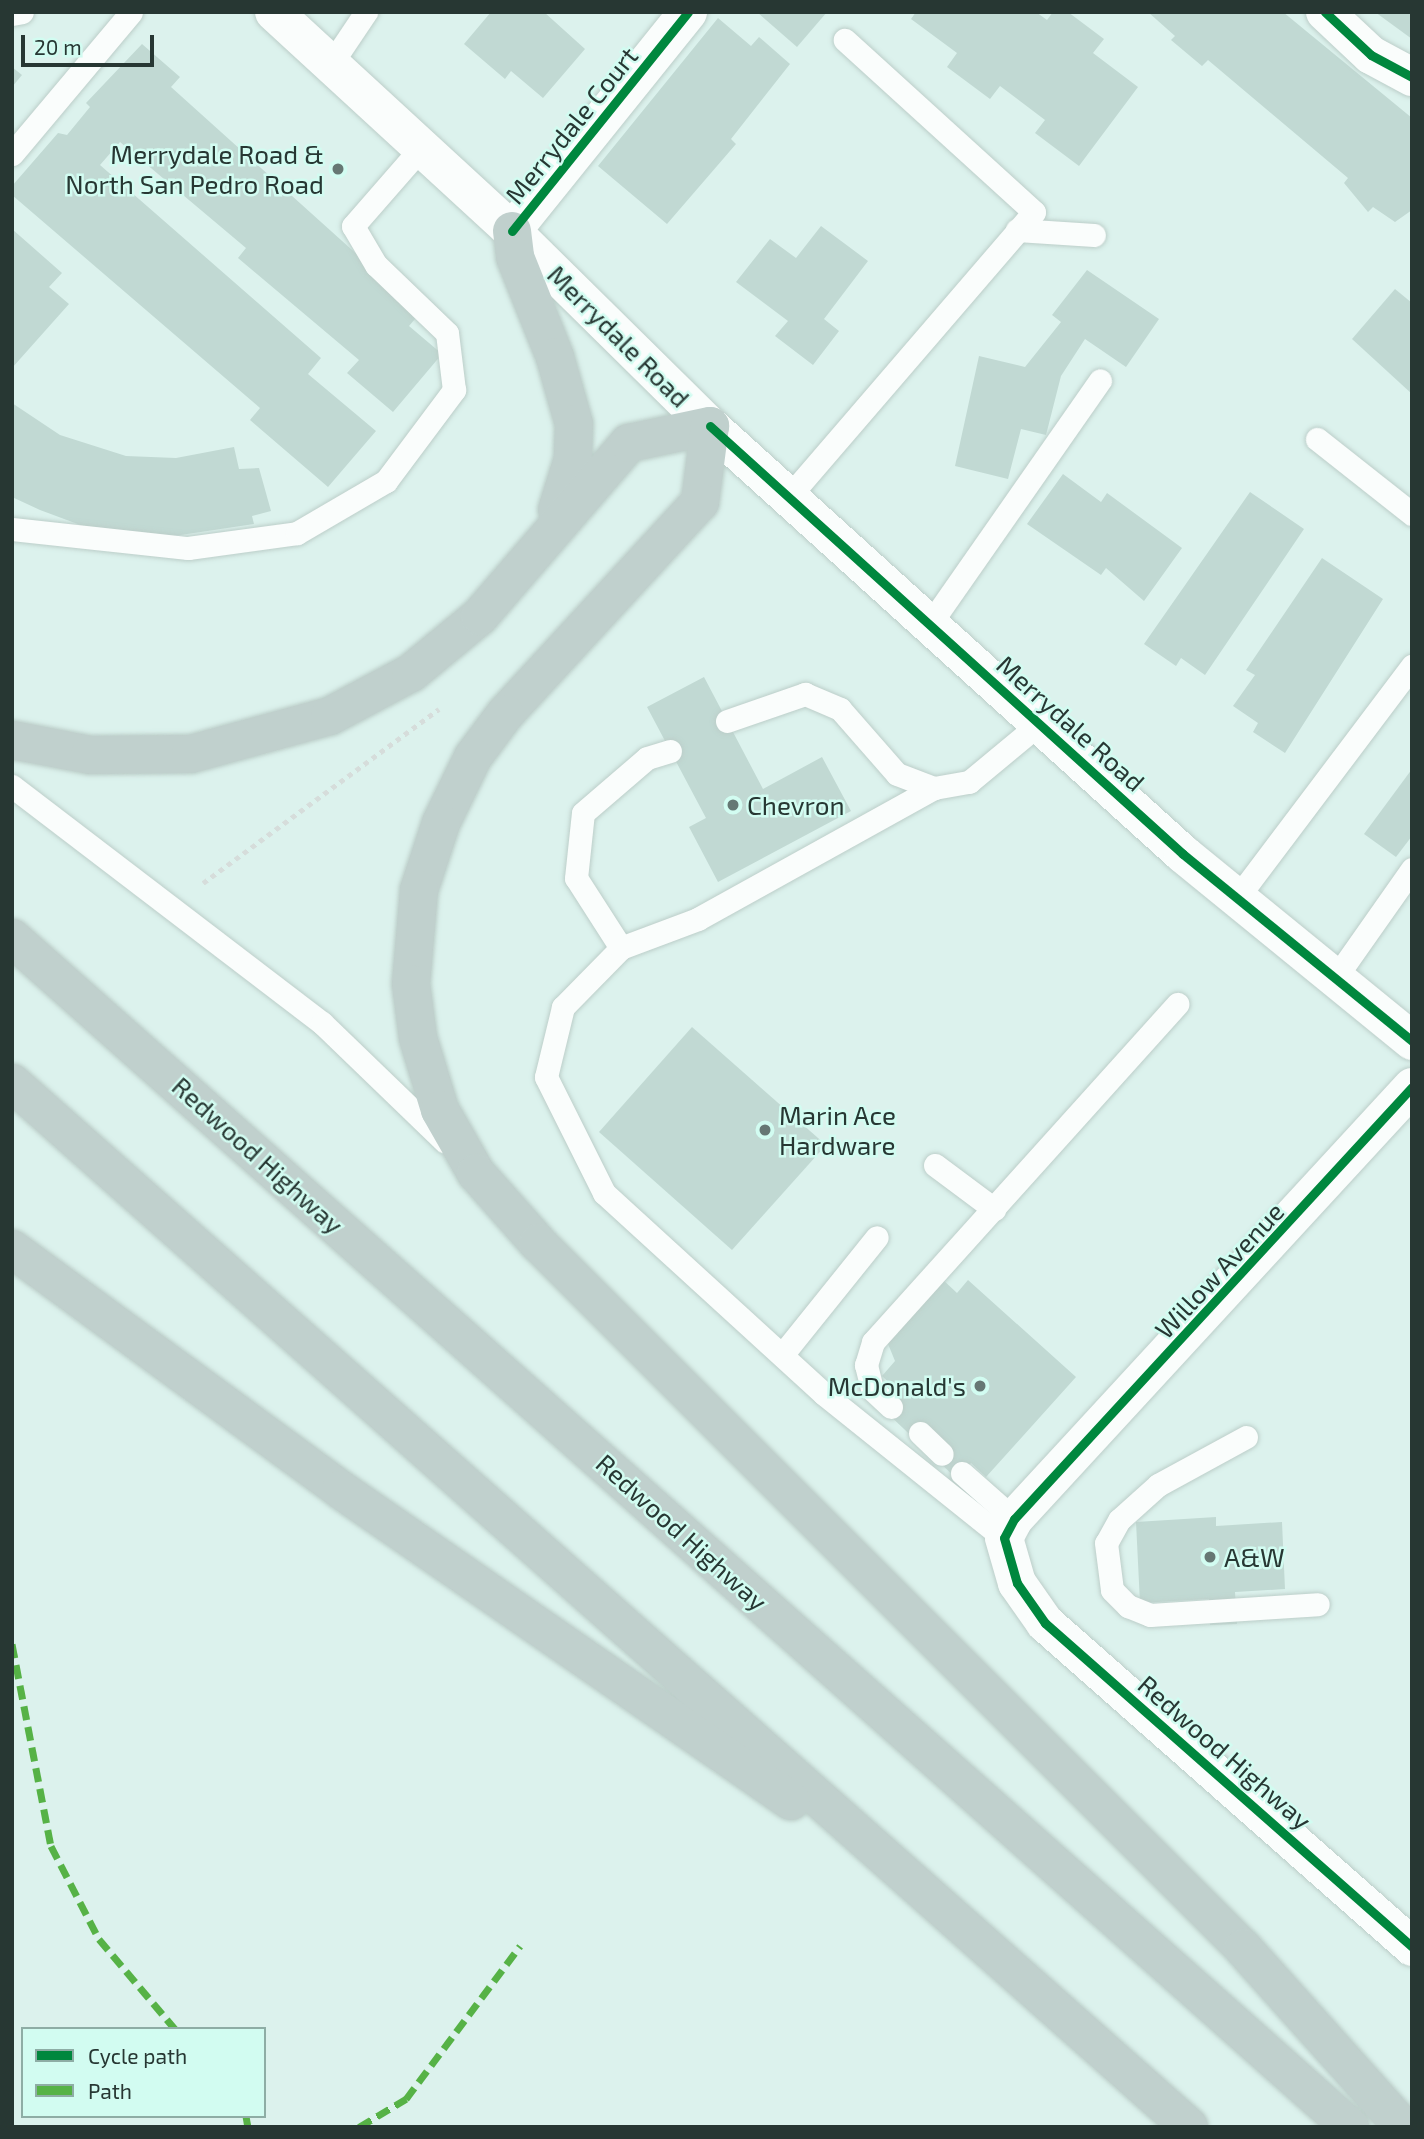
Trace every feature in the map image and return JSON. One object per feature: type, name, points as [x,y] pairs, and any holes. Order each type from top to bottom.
[{"type":"highway","points":[[511,583],[561,501],[574,444],[564,382],[515,257],[512,231]]},
{"type":"highway","points":[[12,740],[139,757],[240,746],[288,732],[411,673],[511,583],[629,443],[710,426],[700,502],[487,736],[441,823],[419,890],[411,984],[424,1062],[450,1130],[505,1208],[1243,1948],[1403,2127]]},
{"type":"highway","name":"Redwood Highway","points":[[12,938],[1350,2127]]},
{"type":"highway","points":[[12,1083],[1189,2127]]},
{"type":"highway","points":[[12,1249],[331,1483],[931,1898]]},
{"type":"street","name":"Merrydale Road","points":[[274,12],[512,231],[786,500],[930,624],[1237,898],[1412,1041]]},
{"type":"street","name":"Merrydale Court","points":[[512,231],[688,12]]},
{"type":"street","points":[[1325,12],[1371,55],[1412,77]]},
{"type":"street","name":"Willow Avenue","points":[[1009,1528],[1412,1087]]},
{"type":"street","name":"Redwood Highway","points":[[1009,1528],[1017,1584],[1045,1623],[1412,1947]]},
{"type":"lane","points":[[12,14],[22,12]]},
{"type":"lane","points":[[12,154],[131,12]]},
{"type":"lane","points":[[331,64],[366,12]]},
{"type":"lane","points":[[786,500],[1034,212],[845,40]]},
{"type":"lane","points":[[12,529],[188,548],[297,533],[386,481],[454,390],[447,333],[376,265],[354,226],[422,147]]},
{"type":"lane","points":[[1017,230],[1094,235]]},
{"type":"lane","points":[[930,624],[1100,380]]},
{"type":"lane","points":[[1317,439],[1412,514]]},
{"type":"lane","points":[[1237,898],[1412,666]]},
{"type":"lane","points":[[727,721],[805,694],[840,709],[897,774],[934,788]]},
{"type":"lane","points":[[1009,1528],[782,1355],[604,1193],[546,1077],[563,1007],[621,948],[698,919],[934,788],[969,782],[1040,723]]},
{"type":"lane","points":[[621,948],[576,878],[583,813],[647,758],[670,751]]},
{"type":"lane","points":[[12,786],[322,1023],[505,1208]]},
{"type":"lane","points":[[1336,977],[1412,869]]},
{"type":"lane","points":[[891,1407],[872,1389],[866,1365],[873,1342],[1177,1004]]},
{"type":"lane","points":[[935,1165],[994,1209]]},
{"type":"lane","points":[[782,1355],[877,1237]]},
{"type":"lane","points":[[920,1433],[942,1454]]},
{"type":"lane","points":[[1246,1437],[1158,1485],[1119,1520],[1106,1543],[1112,1590],[1128,1606],[1150,1615],[1318,1604]]},
{"type":"lane","points":[[962,1473],[1009,1528]]},
{"type":"building","points":[[491,12],[544,12],[585,49],[543,98],[511,71],[505,79],[464,44]]},
{"type":"building","points":[[757,12],[827,12],[797,47]]},
{"type":"building","points":[[916,12],[1036,12],[1047,20],[1053,12],[1068,12],[1104,39],[1093,53],[1138,87],[1079,166],[1035,133],[1045,120],[1000,86],[990,99],[947,67],[957,53],[911,19]]},
{"type":"building","points":[[1148,12],[1283,12],[1412,118],[1412,210],[1395,222],[1373,207],[1368,212],[1344,183],[1348,178],[1208,60],[1202,66],[1171,40],[1175,36]]},
{"type":"building","points":[[1375,12],[1412,12],[1412,39]]},
{"type":"building","points":[[718,18],[751,46],[759,37],[790,64],[731,139],[736,144],[667,224],[598,166]]},
{"type":"building","points":[[142,44],[180,77],[171,87],[421,312],[409,326],[442,354],[393,412],[347,373],[359,360],[238,258],[246,248],[120,142],[100,165],[321,358],[308,374],[376,431],[328,487],[250,420],[260,408],[12,195],[12,186],[58,133],[67,135],[90,107],[86,103]]},
{"type":"building","points":[[12,67],[22,75],[12,87]]},
{"type":"building","points":[[821,226],[868,261],[824,319],[839,331],[813,365],[775,336],[788,321],[736,282],[770,239],[796,258]]},
{"type":"building","points":[[12,229],[62,273],[49,287],[69,304],[12,368]]},
{"type":"building","points":[[1087,270],[1159,319],[1126,367],[1085,339],[1061,376],[1046,435],[1021,429],[1008,479],[955,466],[979,356],[1025,367],[1061,322],[1052,315]]},
{"type":"building","points":[[1395,289],[1412,303],[1412,394],[1352,339]]},
{"type":"building","points":[[12,403],[60,435],[126,456],[176,458],[234,447],[239,469],[259,468],[271,511],[252,516],[254,524],[174,536],[83,526],[40,510],[12,497]]},
{"type":"building","points":[[1063,474],[1101,502],[1107,493],[1182,548],[1144,601],[1106,568],[1101,575],[1027,524]]},
{"type":"building","points":[[1250,492],[1304,529],[1205,675],[1181,658],[1176,666],[1144,644]]},
{"type":"building","points":[[1322,558],[1383,599],[1285,753],[1253,732],[1258,723],[1233,706],[1255,675],[1246,670]]},
{"type":"building","name":"Chevron","points":[[704,677],[763,789],[822,757],[851,811],[718,882],[689,827],[706,818],[647,707]]},
{"type":"building","points":[[1412,769],[1412,836],[1396,857],[1364,834]]},
{"type":"building","points":[[692,1027],[826,1145],[732,1250],[599,1132]]},
{"type":"building","name":"McDonald's","points":[[941,1278],[957,1293],[968,1280],[1076,1377],[986,1477],[971,1463],[957,1479],[886,1412],[902,1395],[882,1376],[895,1361],[886,1339]]},
{"type":"building","name":"A&W","points":[[1216,1517],[1216,1526],[1282,1522],[1285,1589],[1235,1592],[1237,1624],[1210,1625],[1209,1599],[1140,1603],[1136,1522]]},
{"type":"marked path","points":[[12,1644],[51,1846],[99,1939],[173,2027]]},
{"type":"marked path","points":[[359,2127],[406,2099],[520,1946]]},
{"type":"marked path","points":[[246,2118],[248,2127]]},
{"type":"cycle path","points":[[512,231],[688,12]]},
{"type":"cycle path","points":[[1325,12],[1371,55],[1412,77]]},
{"type":"cycle path","points":[[710,426],[1183,854],[1412,1041]]},
{"type":"cycle path","points":[[1412,1087],[1014,1519],[1004,1538],[1017,1583],[1045,1623],[1412,1947]]},
{"type":"place","name":"Merrydale Road & North San Pedro Road","points":[[338,169]]},
{"type":"place","name":"Chevron","points":[[733,805]]},
{"type":"place","name":"Marin Ace Hardware","points":[[765,1130]]},
{"type":"place","name":"McDonald's","points":[[980,1386]]},
{"type":"place","name":"A&W","points":[[1210,1557]]}]
